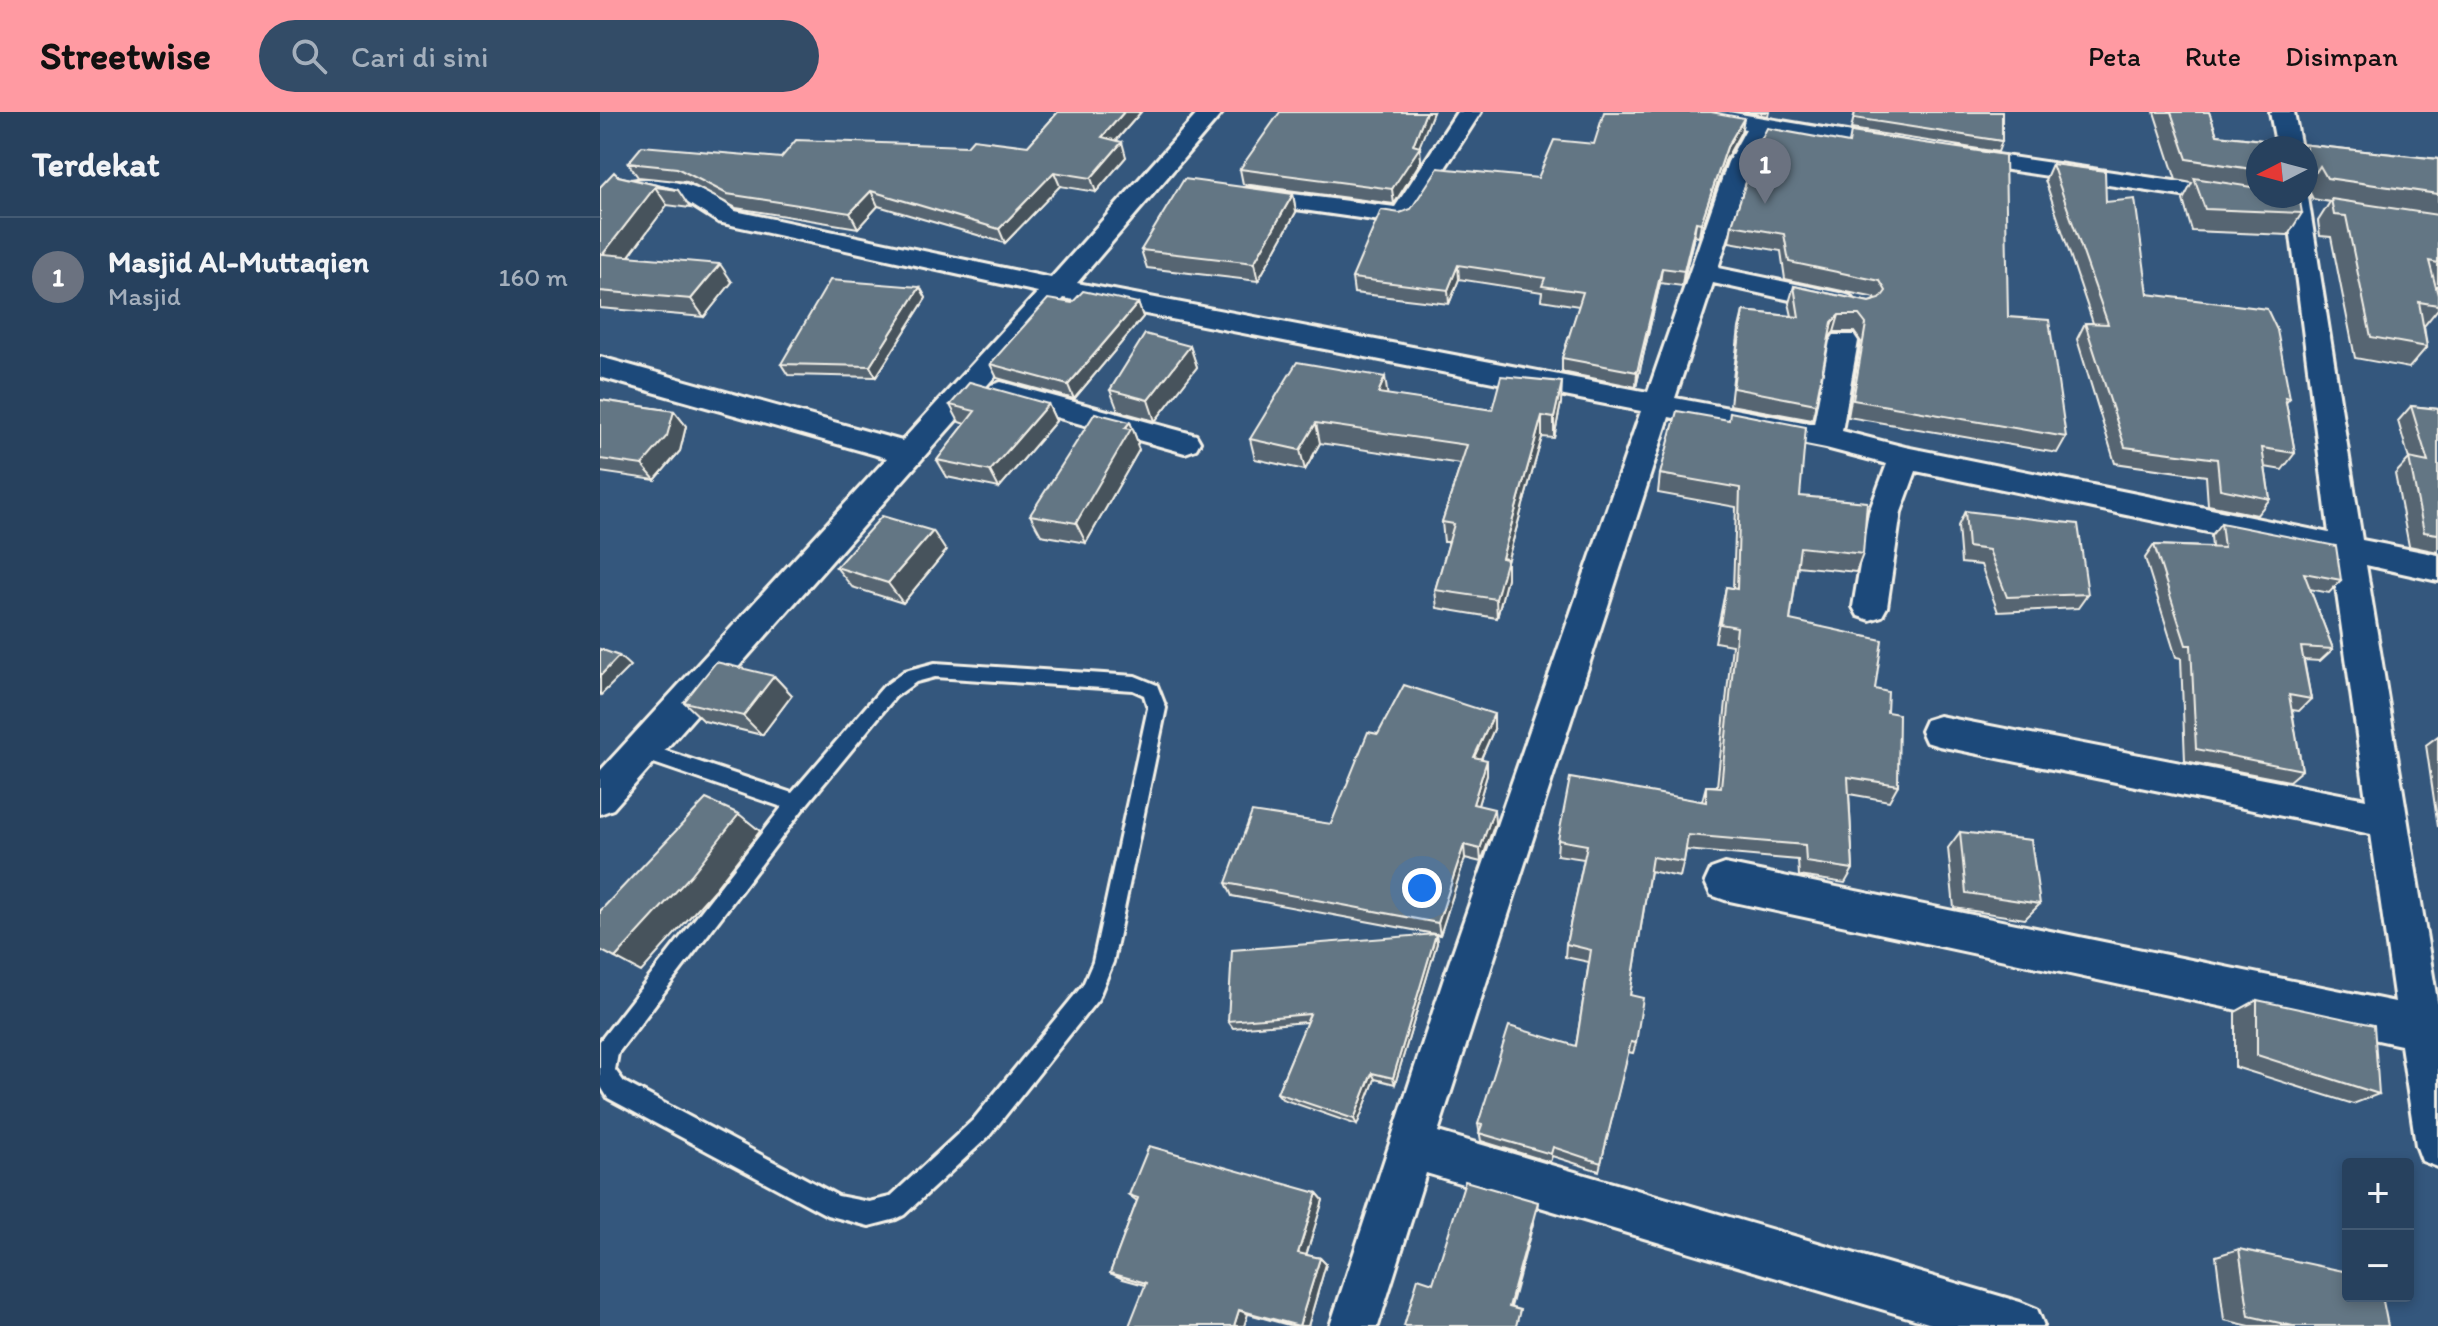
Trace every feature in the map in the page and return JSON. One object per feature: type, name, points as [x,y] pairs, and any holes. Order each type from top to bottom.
[{"type":"street","points":[[602,793],[1153,182],[1211,112]]},
{"type":"street","points":[[1214,190],[1402,216],[1469,112]]},
{"type":"street","points":[[1686,112],[1760,125],[1818,123],[1932,152],[2246,197]]},
{"type":"street","points":[[2282,112],[2287,136]]},
{"type":"street","points":[[1354,1326],[1468,969],[1660,407],[1740,162],[1760,125]]},
{"type":"street","points":[[1153,182],[1184,186]]},
{"type":"street","points":[[640,186],[709,200],[727,217],[1057,288],[1826,437],[1905,458],[2438,568]]},
{"type":"street","points":[[2291,208],[2391,821],[2420,1028],[2435,1102],[2438,1145]]},
{"type":"street","points":[[1704,273],[1864,307]]},
{"type":"street","points":[[1826,437],[1844,341]]},
{"type":"street","points":[[600,367],[908,453]]},
{"type":"street","points":[[971,384],[1185,442]]},
{"type":"street","points":[[1870,607],[1885,512],[1905,458]]},
{"type":"street","points":[[1939,731],[2391,821]]},
{"type":"street","points":[[1725,882],[2420,1028]]},
{"type":"street","points":[[1413,1147],[2020,1326]]},
{"type":"lane","points":[[935,670],[1135,683],[1151,690],[1157,708],[1103,962],[1091,992],[981,1128],[896,1207],[869,1214],[835,1207],[616,1090],[604,1072],[608,1049],[796,803],[889,692],[911,676],[935,670]]},
{"type":"lane","points":[[642,751],[796,803]]},
{"type":"building","points":[[1058,112],[1124,112],[1102,137],[1122,142],[1091,178],[1054,172],[999,229],[871,191],[850,213],[727,194],[677,168],[628,163],[642,146],[781,158],[796,140],[967,146],[973,139],[1028,146]]},
{"type":"building","points":[[1280,112],[1426,112],[1413,145],[1420,147],[1392,189],[1240,169]]},
{"type":"building","points":[[1604,112],[1711,112],[1744,118],[1727,147],[1701,223],[1696,222],[1684,271],[1662,268],[1637,372],[1562,358],[1583,292],[1542,286],[1545,278],[1458,265],[1448,290],[1352,278],[1381,210],[1400,213],[1411,209],[1438,168],[1538,178],[1554,140],[1594,144]]},
{"type":"building","points":[[1855,112],[2002,112],[2002,141],[1854,118]]},
{"type":"building","points":[[2171,112],[2209,112],[2217,135],[2246,138],[2246,168],[2187,159]]},
{"type":"building","points":[[1767,128],[1849,143],[1851,132],[2005,155],[2008,317],[2049,320],[2066,437],[1853,400],[1866,324],[1859,315],[1839,315],[1832,322],[1816,404],[1733,388],[1743,311],[1799,317],[1794,286],[1869,302],[1880,299],[1886,291],[1880,281],[1789,262],[1784,234],[1732,225]]},
{"type":"building","points":[[2318,146],[2438,159],[2438,194],[2327,178],[2320,166],[2318,169]]},
{"type":"building","points":[[2052,164],[2105,171],[2106,202],[2135,199],[2148,294],[2267,309],[2277,330],[2290,398],[2285,397],[2295,453],[2262,448],[2270,499],[2220,489],[2217,459],[2125,447],[2085,323],[2108,324]]},
{"type":"building","points":[[614,172],[618,176],[678,190],[655,187],[603,254],[720,264],[691,299],[600,291],[600,187]]},
{"type":"building","points":[[2194,178],[2246,186],[2246,208],[2301,208],[2302,213],[2205,209]]},
{"type":"building","points":[[1184,179],[1293,194],[1254,263],[1141,250]]},
{"type":"building","points":[[2331,199],[2438,215],[2438,263],[2429,261],[2438,305],[2419,302],[2427,347],[2371,337],[2346,216],[2334,215]]},
{"type":"building","points":[[830,280],[920,287],[870,366],[781,364]]},
{"type":"building","points":[[1083,291],[1138,303],[1068,385],[990,364],[1048,299],[1072,303]]},
{"type":"building","points":[[1145,334],[1190,346],[1148,400],[1110,390]]},
{"type":"building","points":[[1297,362],[1385,377],[1378,393],[1492,410],[1501,376],[1562,382],[1554,418],[1542,416],[1502,558],[1507,559],[1496,599],[1435,590],[1454,524],[1442,522],[1467,445],[1316,423],[1300,450],[1250,439]]},
{"type":"building","points":[[970,382],[1048,404],[990,471],[937,460],[975,411],[950,405]]},
{"type":"building","points":[[600,400],[674,411],[667,436],[642,465],[600,459]]},
{"type":"building","points":[[2411,406],[2438,409],[2438,534],[2424,532],[2409,458],[2428,462]]},
{"type":"building","points":[[1677,411],[1729,420],[1730,412],[1806,427],[1800,496],[1867,502],[1863,554],[1800,547],[1790,620],[1882,640],[1875,689],[1888,692],[1887,712],[1899,714],[1898,785],[1848,777],[1853,869],[1806,862],[1805,845],[1688,835],[1684,862],[1652,857],[1630,995],[1643,998],[1636,1043],[1631,1042],[1601,1163],[1553,1147],[1551,1154],[1479,1133],[1482,1125],[1478,1124],[1509,1026],[1576,1046],[1591,950],[1566,944],[1587,845],[1558,840],[1570,778],[1706,802],[1706,786],[1721,787],[1737,627],[1720,624],[1726,587],[1737,589],[1740,488],[1660,474]]},
{"type":"building","points":[[1095,413],[1130,422],[1125,428],[1131,429],[1076,523],[1030,515]]},
{"type":"building","points":[[1965,511],[2078,524],[2088,594],[2007,597],[1989,550],[1968,547]]},
{"type":"building","points":[[882,516],[933,531],[888,583],[836,567]]},
{"type":"building","points":[[2221,523],[2336,546],[2341,580],[2304,573],[2333,649],[2301,647],[2311,699],[2289,695],[2302,770],[2196,749],[2191,645],[2186,645],[2154,545],[2224,548]]},
{"type":"building","points":[[600,649],[619,656],[600,676]]},
{"type":"building","points":[[716,662],[774,676],[743,716],[684,702]]},
{"type":"building","points":[[1404,685],[1494,714],[1474,757],[1487,760],[1473,804],[1494,809],[1480,849],[1464,845],[1438,923],[1226,883],[1252,812],[1331,824],[1368,732],[1378,734]]},
{"type":"building","points":[[706,799],[739,814],[691,875],[615,958],[600,950],[600,911]]},
{"type":"building","points":[[1960,832],[2031,840],[2040,904],[1966,893]]},
{"type":"building","points":[[1436,934],[1393,1078],[1372,1073],[1354,1119],[1277,1093],[1310,1014],[1228,1021],[1232,950]]},
{"type":"building","points":[[2257,1000],[2374,1025],[2379,1094],[2257,1055]]},
{"type":"building","points":[[1149,1146],[1317,1193],[1298,1253],[1320,1258],[1299,1326],[1239,1310],[1234,1326],[1129,1326],[1146,1283],[1110,1273],[1138,1198],[1129,1195]]},
{"type":"building","points":[[1465,1181],[1538,1202],[1509,1307],[1520,1310],[1516,1326],[1404,1326],[1418,1278],[1433,1283]]},
{"type":"building","points":[[2239,1249],[2342,1271],[2342,1302],[2383,1302],[2388,1326],[2293,1326],[2249,1316]]},
{"type":"place","name":"Masjid Al-Muttaqien","points":[[1765,204]]}]
